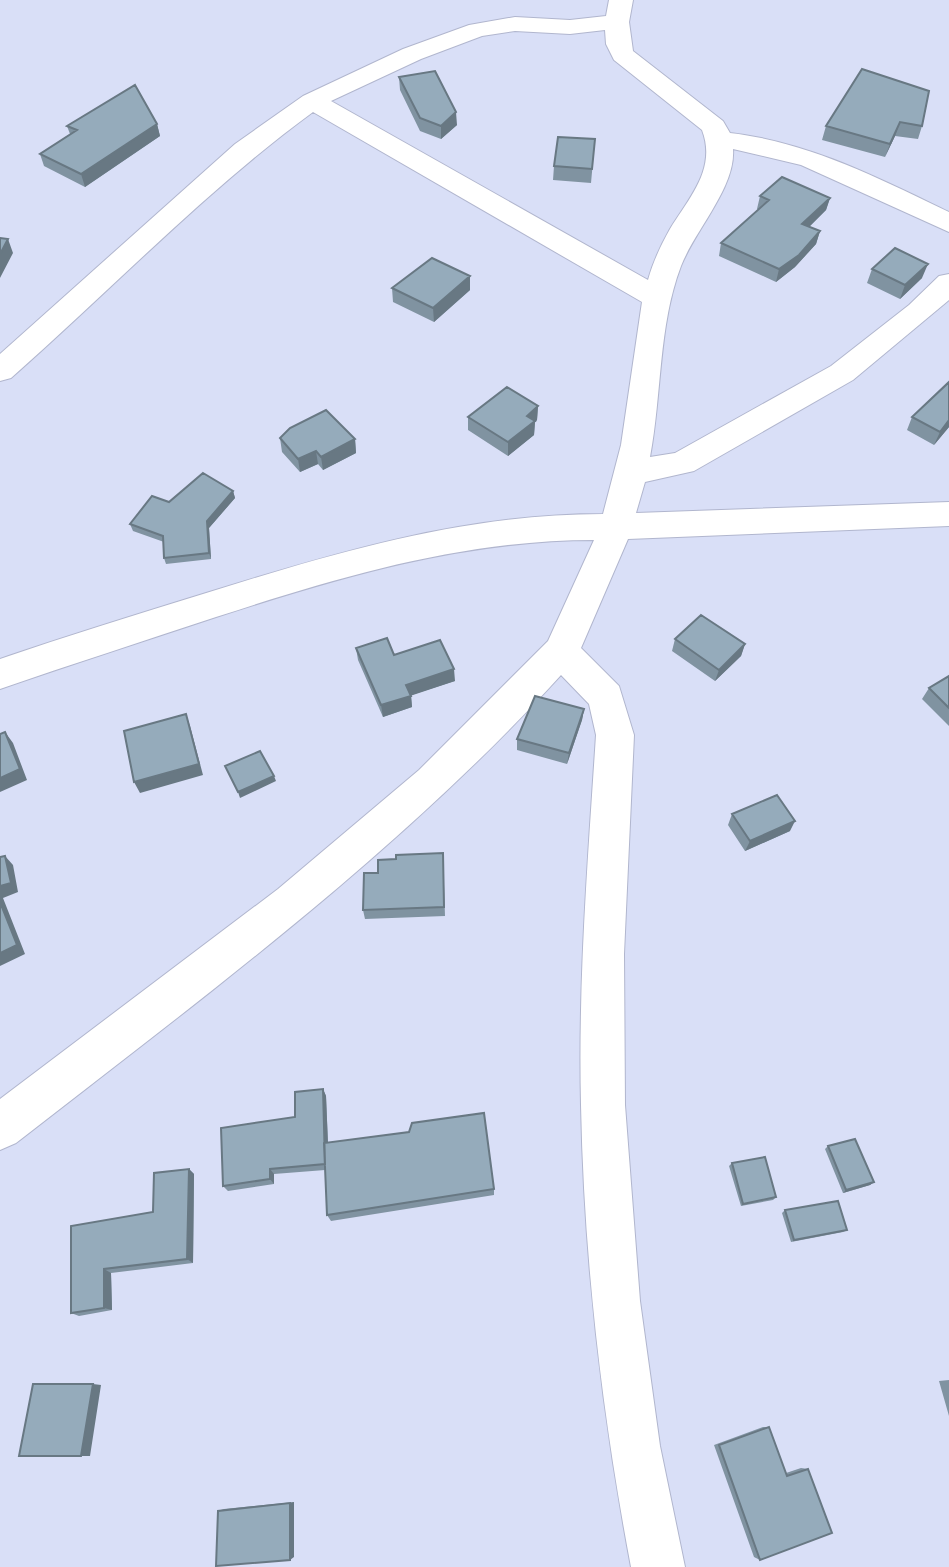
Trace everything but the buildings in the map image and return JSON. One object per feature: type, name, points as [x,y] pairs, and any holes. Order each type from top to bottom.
[{"type":"street","points":[[0,371],[91,292],[244,150],[312,101],[412,54],[477,30],[515,24],[570,27],[619,11],[618,44],[623,55],[714,126],[722,140],[723,156],[718,173],[676,243],[658,298],[631,474],[614,527],[561,651],[511,707],[444,773],[202,973],[0,1127]]},
{"type":"street","points":[[312,101],[658,298]]},
{"type":"street","points":[[722,140],[754,142],[811,158],[949,223]]},
{"type":"street","points":[[631,474],[683,463],[762,415],[842,373],[919,312],[949,283]]},
{"type":"street","points":[[0,674],[295,579],[421,546],[508,530],[949,514]]},
{"type":"street","points":[[561,651],[607,697],[615,735],[604,954],[603,1105],[616,1301],[634,1446],[658,1567]]}]
